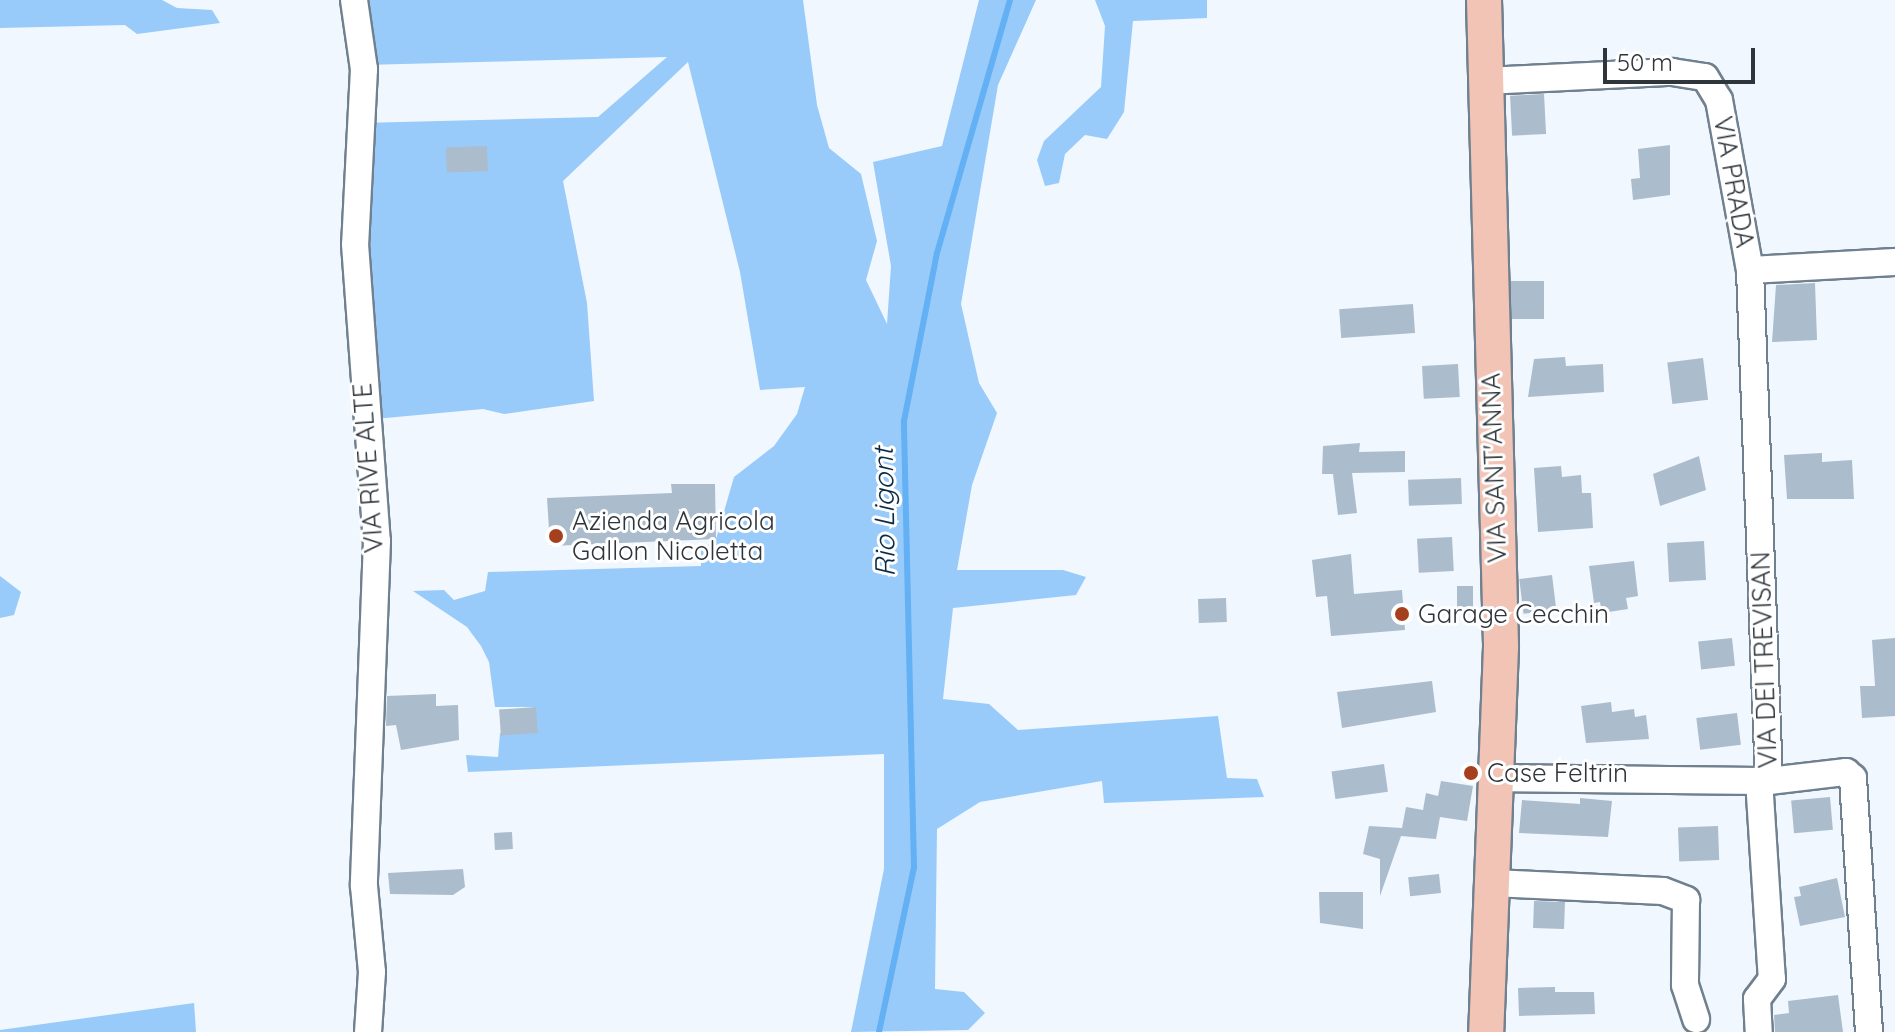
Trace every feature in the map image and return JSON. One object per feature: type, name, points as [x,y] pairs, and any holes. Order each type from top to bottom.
[{"type":"main road","name":"VIA SANT'ANNA","points":[[1484,0],[1500,778],[1486,1032]]},
{"type":"street","name":"VIA RIVE ALTE","points":[[354,0],[364,69],[357,282],[377,541],[364,886],[372,972],[368,1032]]},
{"type":"street","name":"VIA PRADA","points":[[1485,81],[1672,72],[1705,77],[1719,100],[1750,270],[1895,262]]},
{"type":"street","name":"VIA DEI TREVISAN","points":[[1500,778],[1764,780],[1750,270]]},
{"type":"street","points":[[1759,1032],[1757,999],[1772,979],[1764,780],[1846,772],[1853,778],[1869,1032]]},
{"type":"street","points":[[1493,883],[1663,891],[1686,900],[1685,985],[1696,1019]]},
{"type":"shaded area","points":[[0,0],[162,0],[177,8],[212,10],[220,23],[137,34],[125,25],[0,28]]},
{"type":"shaded area","points":[[354,0],[803,0],[817,105],[829,148],[861,174],[877,241],[866,280],[887,324],[891,266],[873,162],[942,146],[979,0],[1036,0],[998,85],[961,304],[979,383],[997,413],[972,485],[957,570],[1063,570],[1086,577],[1076,595],[953,608],[943,699],[989,704],[1018,730],[1218,716],[1227,778],[1257,779],[1264,797],[1104,803],[1102,781],[980,802],[937,829],[935,989],[964,992],[985,1013],[968,1030],[851,1032],[884,869],[884,754],[468,772],[466,755],[498,757],[500,733],[537,732],[535,707],[495,707],[489,662],[481,646],[467,627],[413,591],[444,590],[454,600],[485,591],[488,572],[701,566],[701,550],[716,539],[734,477],[774,446],[797,414],[805,387],[760,390],[740,272],[688,62],[563,181],[587,303],[594,401],[504,414],[483,409],[364,420],[361,123],[598,117],[667,57],[363,65]]},
{"type":"shaded area","points":[[1095,0],[1207,0],[1207,18],[1133,21],[1124,112],[1107,139],[1085,135],[1065,154],[1059,183],[1045,186],[1037,160],[1044,141],[1101,87],[1105,26]]},
{"type":"shaded area","points":[[0,576],[21,592],[14,615],[0,618]]},
{"type":"shaded area","points":[[194,1003],[196,1032],[0,1032],[0,1030]]},
{"type":"building","points":[[1544,94],[1546,134],[1512,136],[1510,96]]},
{"type":"building","points":[[1670,145],[1670,195],[1633,200],[1631,179],[1640,178],[1638,149]]},
{"type":"building","points":[[487,146],[488,171],[447,172],[446,147]]},
{"type":"building","points":[[1511,281],[1544,281],[1544,319],[1511,319]]},
{"type":"building","points":[[1815,283],[1817,340],[1772,342],[1776,285]]},
{"type":"building","points":[[1413,304],[1415,333],[1341,338],[1339,309]]},
{"type":"building","points":[[1565,357],[1566,366],[1603,364],[1604,392],[1528,397],[1534,359]]},
{"type":"building","points":[[1703,358],[1708,400],[1672,404],[1667,362]]},
{"type":"building","points":[[1458,364],[1460,397],[1424,399],[1422,366]]},
{"type":"building","points":[[1360,443],[1359,452],[1405,451],[1405,472],[1352,473],[1357,513],[1338,515],[1333,474],[1322,474],[1323,446]]},
{"type":"building","points":[[1822,453],[1822,462],[1852,460],[1854,499],[1787,499],[1784,455]]},
{"type":"building","points":[[1699,456],[1706,490],[1660,506],[1653,474]]},
{"type":"building","points":[[1561,466],[1562,477],[1581,475],[1582,493],[1591,493],[1593,528],[1538,532],[1534,468]]},
{"type":"building","points":[[1461,478],[1462,504],[1409,506],[1408,480]]},
{"type":"building","points":[[671,484],[715,484],[716,539],[550,546],[547,498],[672,493]]},
{"type":"building","points":[[1452,537],[1454,571],[1419,573],[1417,539]]},
{"type":"building","points":[[1704,541],[1706,580],[1669,582],[1667,543]]},
{"type":"building","points":[[1351,554],[1354,594],[1402,590],[1405,630],[1331,636],[1327,596],[1316,597],[1312,560]]},
{"type":"building","points":[[1634,561],[1638,596],[1626,598],[1628,609],[1602,613],[1600,602],[1594,603],[1589,566]]},
{"type":"building","points":[[1552,575],[1556,610],[1524,614],[1519,579]]},
{"type":"building","points":[[1457,586],[1473,586],[1473,607],[1457,607]]},
{"type":"building","points":[[1226,598],[1227,622],[1199,623],[1198,599]]},
{"type":"building","points":[[1732,638],[1735,666],[1701,669],[1698,642]]},
{"type":"building","points":[[1895,638],[1895,716],[1862,718],[1860,686],[1875,686],[1872,640]]},
{"type":"building","points":[[1432,681],[1436,712],[1342,728],[1337,692]]},
{"type":"building","points":[[436,694],[436,706],[458,705],[459,740],[401,750],[396,725],[386,726],[387,696]]},
{"type":"building","points":[[1611,702],[1612,712],[1634,709],[1635,717],[1646,715],[1649,739],[1586,743],[1581,706]]},
{"type":"building","points":[[536,707],[538,733],[501,736],[499,710]]},
{"type":"building","points":[[1737,713],[1741,745],[1700,750],[1696,718]]},
{"type":"building","points":[[1384,764],[1388,792],[1335,799],[1332,771]]},
{"type":"building","points":[[1441,781],[1473,786],[1467,821],[1440,817],[1436,839],[1401,836],[1380,896],[1380,859],[1363,854],[1369,826],[1402,828],[1406,807],[1423,810],[1426,793],[1438,796]]},
{"type":"building","points":[[1830,797],[1833,830],[1794,833],[1791,800]]},
{"type":"building","points":[[1580,798],[1612,801],[1608,837],[1519,833],[1522,800],[1580,804]]},
{"type":"building","points":[[1718,826],[1719,860],[1679,861],[1678,827]]},
{"type":"building","points":[[512,832],[513,849],[495,850],[494,833]]},
{"type":"building","points":[[463,869],[465,887],[453,895],[390,894],[388,873]]},
{"type":"building","points":[[1439,874],[1441,893],[1410,896],[1408,877]]},
{"type":"building","points":[[1837,878],[1845,917],[1800,926],[1794,897],[1801,896],[1799,887]]},
{"type":"building","points":[[1319,892],[1363,892],[1363,929],[1320,923]]},
{"type":"building","points":[[1534,901],[1565,902],[1564,929],[1533,928]]},
{"type":"building","points":[[1555,987],[1555,992],[1594,992],[1595,1014],[1519,1016],[1518,988]]},
{"type":"building","points":[[1838,995],[1843,1032],[1775,1032],[1774,1015],[1789,1013],[1788,1001]]},
{"type":"waterway","name":"Rio Ligont","points":[[879,1032],[914,868],[904,421],[937,253],[1010,0]]},
{"type":"place","name":"Azienda Agricola Gallon Nicoletta","points":[[556,536]]},
{"type":"place","name":"Garage Cecchin","points":[[1402,614]]},
{"type":"place","name":"Case Feltrin","points":[[1471,773]]}]
